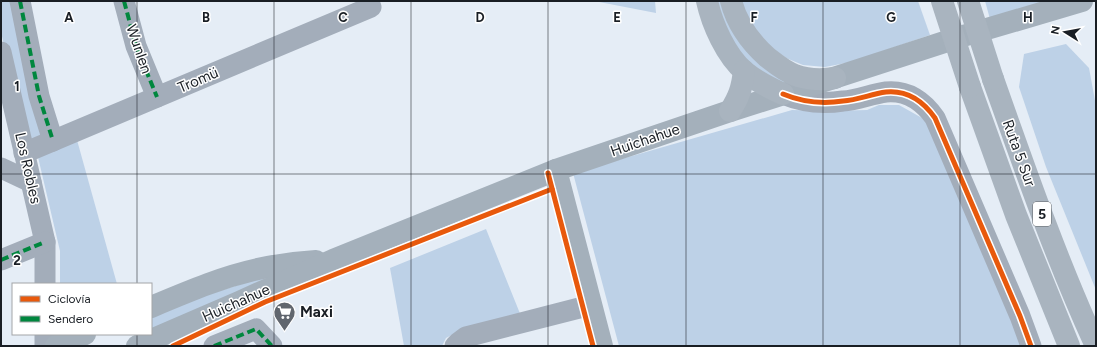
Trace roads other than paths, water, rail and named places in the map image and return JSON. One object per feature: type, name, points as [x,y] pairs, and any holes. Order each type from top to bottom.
[{"type":"highway","points":[[707,1],[712,21],[734,59],[744,71],[783,94]]},
{"type":"highway","points":[[731,1],[739,24],[747,36],[756,47],[776,65],[785,71],[805,78],[835,78]]},
{"type":"highway","name":"Ruta 5 Sur","points":[[942,1],[970,87],[1016,216],[1068,346]]},
{"type":"highway","name":"Ruta 5 Sur","points":[[968,1],[993,79],[1038,203],[1065,274],[1096,346]]},
{"type":"highway","points":[[730,110],[741,89],[744,71]]},
{"type":"main road","name":"Huichahue","points":[[137,346],[333,260],[556,170],[730,110],[835,78],[962,36],[1082,1]]},
{"type":"main road","points":[[556,170],[602,346]]},
{"type":"main road","name":"Huichahue","points":[[152,307],[209,283],[238,274],[282,265],[333,260]]},
{"type":"main road","points":[[56,346],[83,335]]},
{"type":"street","points":[[20,1],[39,96],[53,141]]},
{"type":"street","name":"Wunlen","points":[[124,1],[136,46],[157,97]]},
{"type":"street","name":"Tromü","points":[[24,153],[157,97],[359,7]]},
{"type":"street","name":"Los Robles","points":[[1,52],[45,242],[45,283]]},
{"type":"street","points":[[783,94],[802,101],[827,102],[843,101],[885,92],[895,92],[915,98],[926,107],[935,118],[1032,346]]},
{"type":"street","points":[[1,168],[31,182]]},
{"type":"street","points":[[1,260],[45,242]]},
{"type":"street","points":[[455,346],[466,337],[591,305]]},
{"type":"street","points":[[214,346],[256,329],[272,346]]},
{"type":"street","points":[[45,335],[45,346]]},
{"type":"place","name":"Maxi","points":[[284,332]]}]
